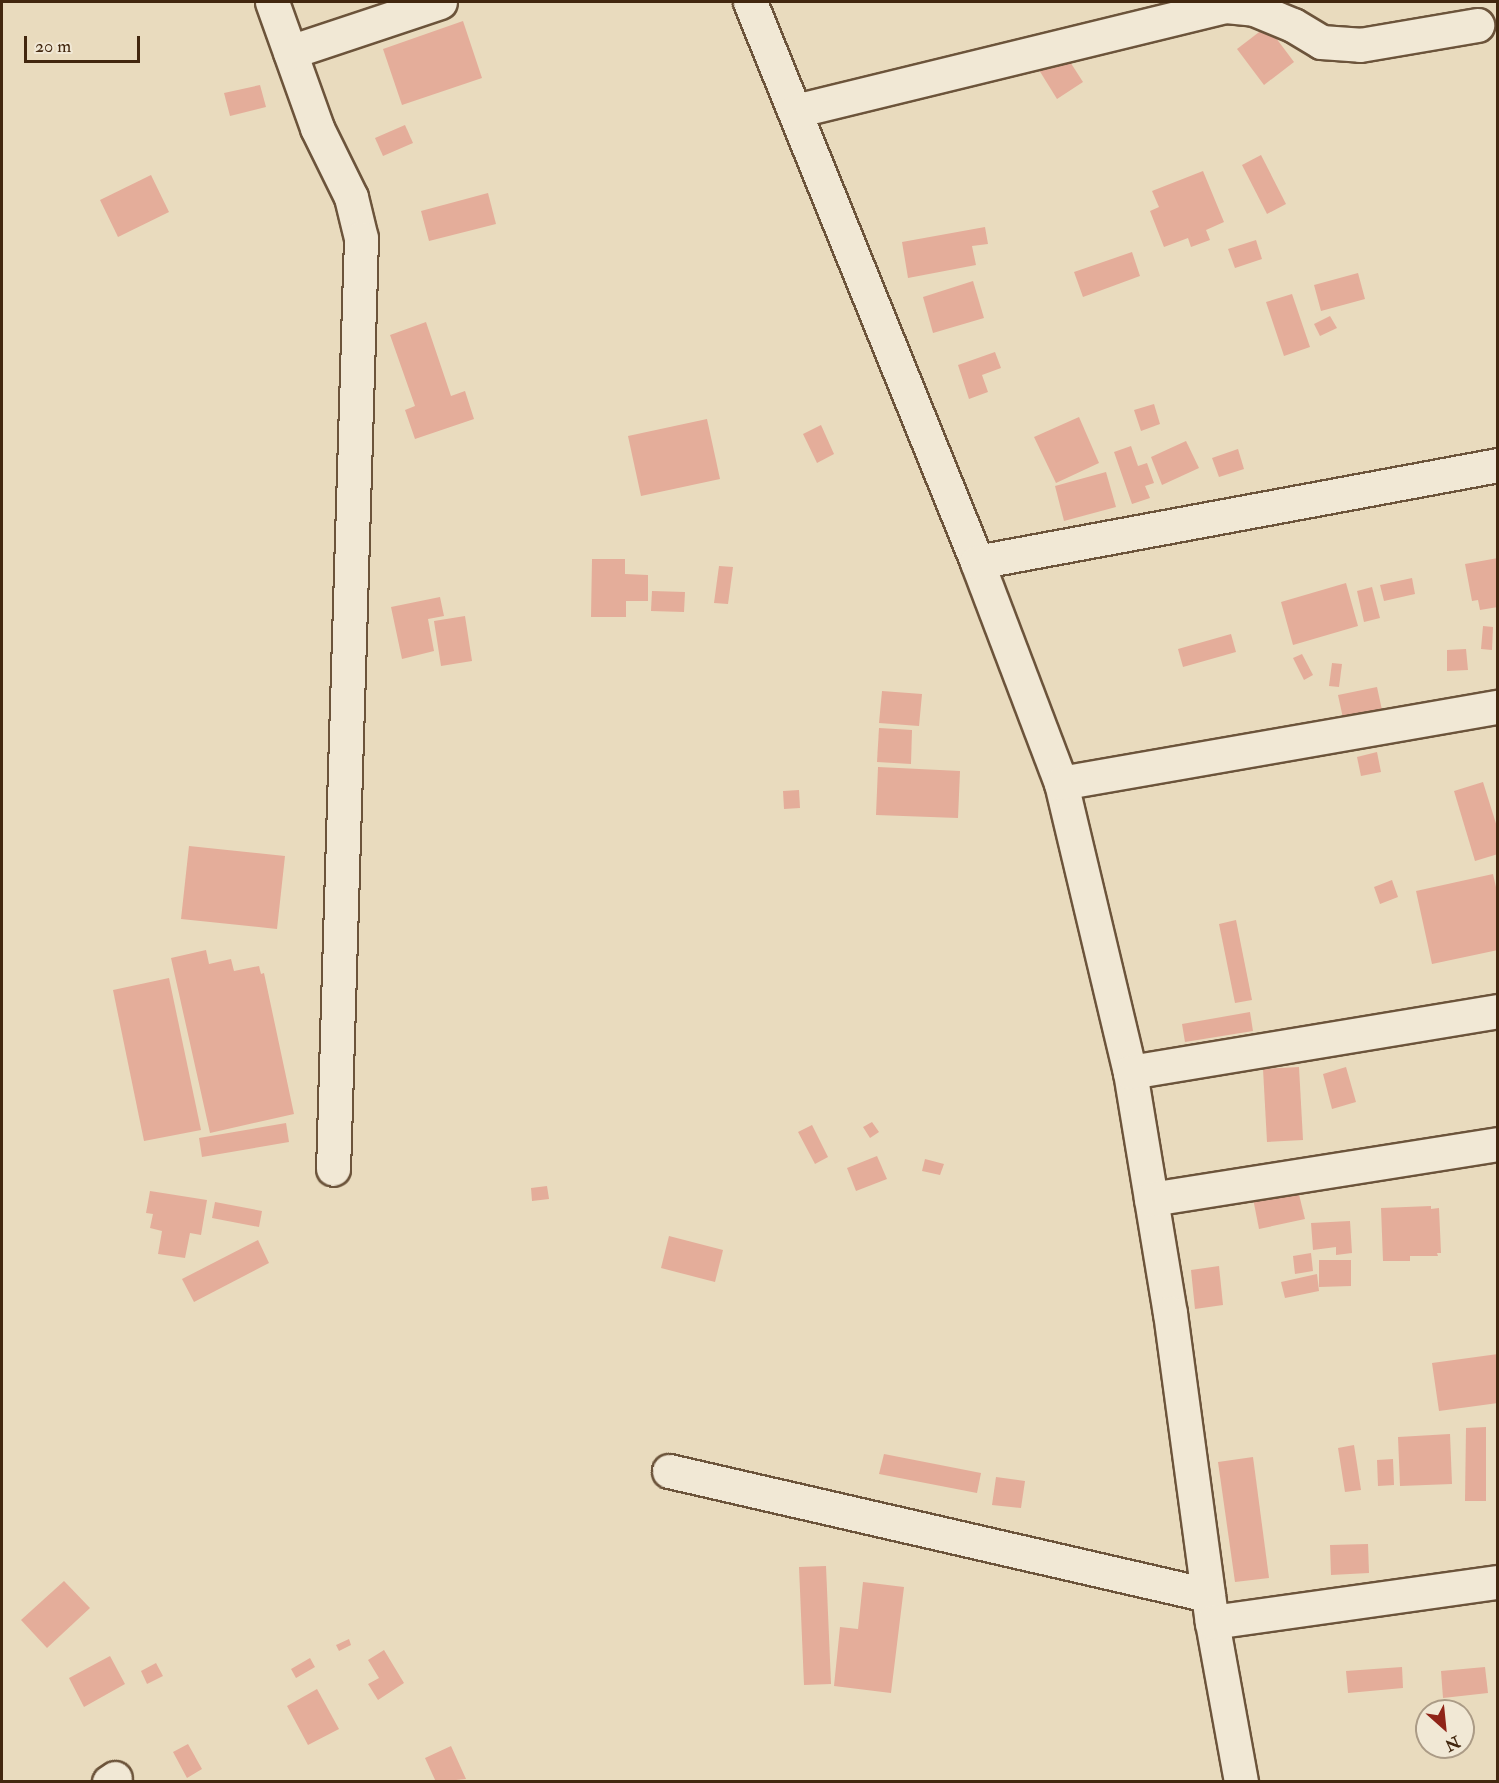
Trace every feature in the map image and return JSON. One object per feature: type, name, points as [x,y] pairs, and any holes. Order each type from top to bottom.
[{"type":"street","points":[[272,2],[316,128],[351,197],[361,238],[333,1169]]},
{"type":"street","points":[[290,51],[440,2]]},
{"type":"street","points":[[750,2],[977,562],[1061,783],[1130,1072],[1170,1313],[1210,1608],[1241,1782]]},
{"type":"street","points":[[795,111],[1226,6],[1254,9],[1293,25],[1321,42],[1360,45],[1477,25]]},
{"type":"street","points":[[977,562],[1497,465]]},
{"type":"street","points":[[1061,783],[1497,707]]},
{"type":"street","points":[[1130,1072],[1497,1011]]},
{"type":"street","points":[[1151,1199],[1497,1144]]},
{"type":"street","points":[[669,1471],[1210,1608],[1497,1582]]},
{"type":"building","points":[[463,21],[482,78],[402,105],[383,49]]},
{"type":"building","points":[[1267,26],[1294,62],[1264,85],[1237,49]]},
{"type":"building","points":[[1065,54],[1083,82],[1057,99],[1039,70]]},
{"type":"building","points":[[260,85],[266,107],[230,116],[224,93]]},
{"type":"building","points":[[405,125],[413,143],[383,156],[375,138]]},
{"type":"building","points":[[1261,155],[1286,204],[1267,214],[1242,165]]},
{"type":"building","points":[[1203,171],[1224,222],[1206,230],[1210,240],[1191,247],[1188,238],[1164,247],[1150,211],[1159,207],[1152,191]]},
{"type":"building","points":[[151,175],[169,212],[118,237],[100,200]]},
{"type":"building","points":[[488,193],[496,224],[429,241],[421,211]]},
{"type":"building","points":[[985,227],[988,244],[972,246],[976,265],[908,278],[902,242]]},
{"type":"building","points":[[1256,240],[1262,259],[1235,268],[1228,249]]},
{"type":"building","points":[[1132,252],[1140,276],[1083,297],[1074,272]]},
{"type":"building","points":[[1358,273],[1365,299],[1321,311],[1314,285]]},
{"type":"building","points":[[973,281],[984,318],[933,333],[923,297]]},
{"type":"building","points":[[1292,294],[1310,347],[1284,356],[1266,302]]},
{"type":"building","points":[[1330,316],[1337,328],[1320,336],[1314,324]]},
{"type":"building","points":[[426,322],[451,396],[465,391],[474,419],[415,439],[405,410],[415,406],[390,335]]},
{"type":"building","points":[[995,352],[1001,368],[982,375],[988,392],[969,399],[958,365]]},
{"type":"building","points":[[1154,404],[1160,424],[1141,431],[1134,410]]},
{"type":"building","points":[[1079,417],[1099,463],[1056,483],[1034,437]]},
{"type":"building","points":[[707,419],[720,479],[641,496],[628,436]]},
{"type":"building","points":[[821,425],[834,454],[817,463],[803,434]]},
{"type":"building","points":[[1186,441],[1199,468],[1162,485],[1151,457]]},
{"type":"building","points":[[1131,446],[1138,466],[1147,463],[1154,483],[1145,486],[1150,498],[1132,504],[1114,452]]},
{"type":"building","points":[[1238,449],[1244,469],[1219,477],[1212,458]]},
{"type":"building","points":[[1106,472],[1116,507],[1064,521],[1055,486]]},
{"type":"building","points":[[1498,558],[1498,607],[1480,610],[1478,600],[1472,601],[1465,564]]},
{"type":"building","points":[[592,559],[625,559],[625,574],[648,575],[648,601],[626,601],[626,617],[591,617]]},
{"type":"building","points":[[719,566],[733,567],[728,604],[714,603]]},
{"type":"building","points":[[1412,578],[1415,594],[1384,601],[1380,585]]},
{"type":"building","points":[[1346,583],[1358,626],[1293,645],[1281,602]]},
{"type":"building","points":[[1372,587],[1380,618],[1364,622],[1357,591]]},
{"type":"building","points":[[652,591],[685,592],[684,612],[651,611]]},
{"type":"building","points":[[440,597],[444,616],[428,619],[434,651],[402,659],[391,607]]},
{"type":"building","points":[[465,616],[472,661],[441,666],[434,621]]},
{"type":"building","points":[[1483,626],[1493,627],[1492,650],[1481,649]]},
{"type":"building","points":[[1231,634],[1236,652],[1183,667],[1178,649]]},
{"type":"building","points":[[1466,649],[1468,670],[1447,671],[1447,650]]},
{"type":"building","points":[[1302,654],[1313,675],[1304,680],[1293,658]]},
{"type":"building","points":[[1332,663],[1342,664],[1339,687],[1329,686]]},
{"type":"building","points":[[1377,687],[1382,710],[1343,718],[1338,695]]},
{"type":"building","points":[[882,691],[922,694],[919,726],[879,723]]},
{"type":"building","points":[[879,728],[912,730],[911,764],[877,762]]},
{"type":"building","points":[[1377,752],[1381,772],[1361,776],[1357,757]]},
{"type":"building","points":[[878,767],[960,771],[958,818],[876,815]]},
{"type":"building","points":[[1483,782],[1498,830],[1498,854],[1475,861],[1454,791]]},
{"type":"building","points":[[799,790],[800,808],[784,809],[783,791]]},
{"type":"building","points":[[189,846],[285,856],[277,929],[181,919]]},
{"type":"building","points":[[1493,874],[1498,896],[1498,950],[1432,964],[1416,891]]},
{"type":"building","points":[[1392,880],[1398,897],[1380,904],[1374,887]]},
{"type":"building","points":[[1236,920],[1252,1000],[1235,1003],[1219,924]]},
{"type":"building","points":[[206,950],[209,964],[231,959],[234,971],[259,966],[261,974],[264,973],[294,1114],[210,1133],[171,958]]},
{"type":"building","points":[[169,978],[201,1130],[144,1141],[113,990]]},
{"type":"building","points":[[1250,1012],[1253,1031],[1185,1042],[1182,1024]]},
{"type":"building","points":[[1299,1067],[1303,1140],[1267,1142],[1263,1069]]},
{"type":"building","points":[[1346,1067],[1356,1102],[1332,1109],[1323,1074]]},
{"type":"building","points":[[872,1122],[879,1132],[870,1138],[863,1127]]},
{"type":"building","points":[[286,1123],[289,1142],[202,1157],[199,1138]]},
{"type":"building","points":[[812,1125],[828,1157],[815,1164],[798,1132]]},
{"type":"building","points":[[877,1156],[887,1179],[856,1191],[847,1168]]},
{"type":"building","points":[[925,1159],[944,1164],[940,1175],[922,1171]]},
{"type":"building","points":[[1295,1178],[1305,1219],[1259,1229],[1251,1188]]},
{"type":"building","points":[[547,1186],[549,1199],[532,1201],[531,1188]]},
{"type":"building","points":[[150,1191],[207,1200],[201,1235],[190,1233],[185,1258],[158,1254],[162,1231],[150,1228],[153,1214],[146,1213]]},
{"type":"building","points":[[215,1202],[262,1211],[259,1227],[212,1218]]},
{"type":"building","points":[[1431,1206],[1431,1209],[1439,1208],[1441,1253],[1437,1253],[1438,1256],[1410,1256],[1410,1261],[1383,1261],[1381,1208]]},
{"type":"building","points":[[1350,1221],[1352,1253],[1336,1255],[1336,1247],[1313,1250],[1311,1223]]},
{"type":"building","points":[[669,1236],[723,1250],[715,1282],[661,1268]]},
{"type":"building","points":[[258,1240],[269,1263],[194,1302],[182,1279]]},
{"type":"building","points":[[1311,1253],[1313,1271],[1295,1274],[1293,1256]]},
{"type":"building","points":[[1319,1260],[1351,1260],[1351,1286],[1319,1287]]},
{"type":"building","points":[[1219,1266],[1223,1305],[1195,1309],[1191,1270]]},
{"type":"building","points":[[1317,1274],[1319,1291],[1285,1298],[1281,1282]]},
{"type":"building","points":[[1498,1354],[1498,1403],[1439,1411],[1432,1363]]},
{"type":"building","points":[[1486,1427],[1486,1501],[1465,1501],[1466,1428]]},
{"type":"building","points":[[1450,1434],[1452,1484],[1400,1486],[1398,1437]]},
{"type":"building","points":[[1354,1445],[1361,1490],[1345,1492],[1338,1448]]},
{"type":"building","points":[[884,1454],[981,1473],[977,1493],[879,1474]]},
{"type":"building","points":[[1253,1457],[1269,1578],[1235,1582],[1218,1462]]},
{"type":"building","points":[[1393,1459],[1394,1485],[1378,1486],[1377,1460]]},
{"type":"building","points":[[996,1477],[1025,1481],[1021,1508],[992,1505]]},
{"type":"building","points":[[1368,1544],[1369,1573],[1331,1575],[1330,1545]]},
{"type":"building","points":[[826,1566],[831,1684],[804,1685],[799,1567]]},
{"type":"building","points":[[64,1581],[90,1608],[47,1648],[21,1620]]},
{"type":"building","points":[[863,1582],[904,1587],[891,1693],[834,1686],[840,1627],[858,1629]]},
{"type":"building","points":[[349,1639],[351,1645],[339,1651],[336,1645]]},
{"type":"building","points":[[384,1650],[404,1683],[378,1700],[368,1684],[379,1678],[368,1660]]},
{"type":"building","points":[[110,1656],[125,1684],[84,1707],[69,1678]]},
{"type":"building","points":[[310,1658],[315,1667],[296,1678],[291,1669]]},
{"type":"building","points":[[156,1663],[163,1676],[147,1684],[141,1671]]},
{"type":"building","points":[[1402,1667],[1403,1688],[1348,1693],[1346,1671]]},
{"type":"building","points":[[1485,1667],[1488,1693],[1443,1698],[1441,1671]]},
{"type":"building","points":[[317,1689],[339,1729],[308,1745],[287,1706]]},
{"type":"building","points":[[188,1744],[202,1769],[187,1778],[173,1752]]},
{"type":"building","points":[[451,1746],[466,1779],[436,1782],[425,1758]]}]
